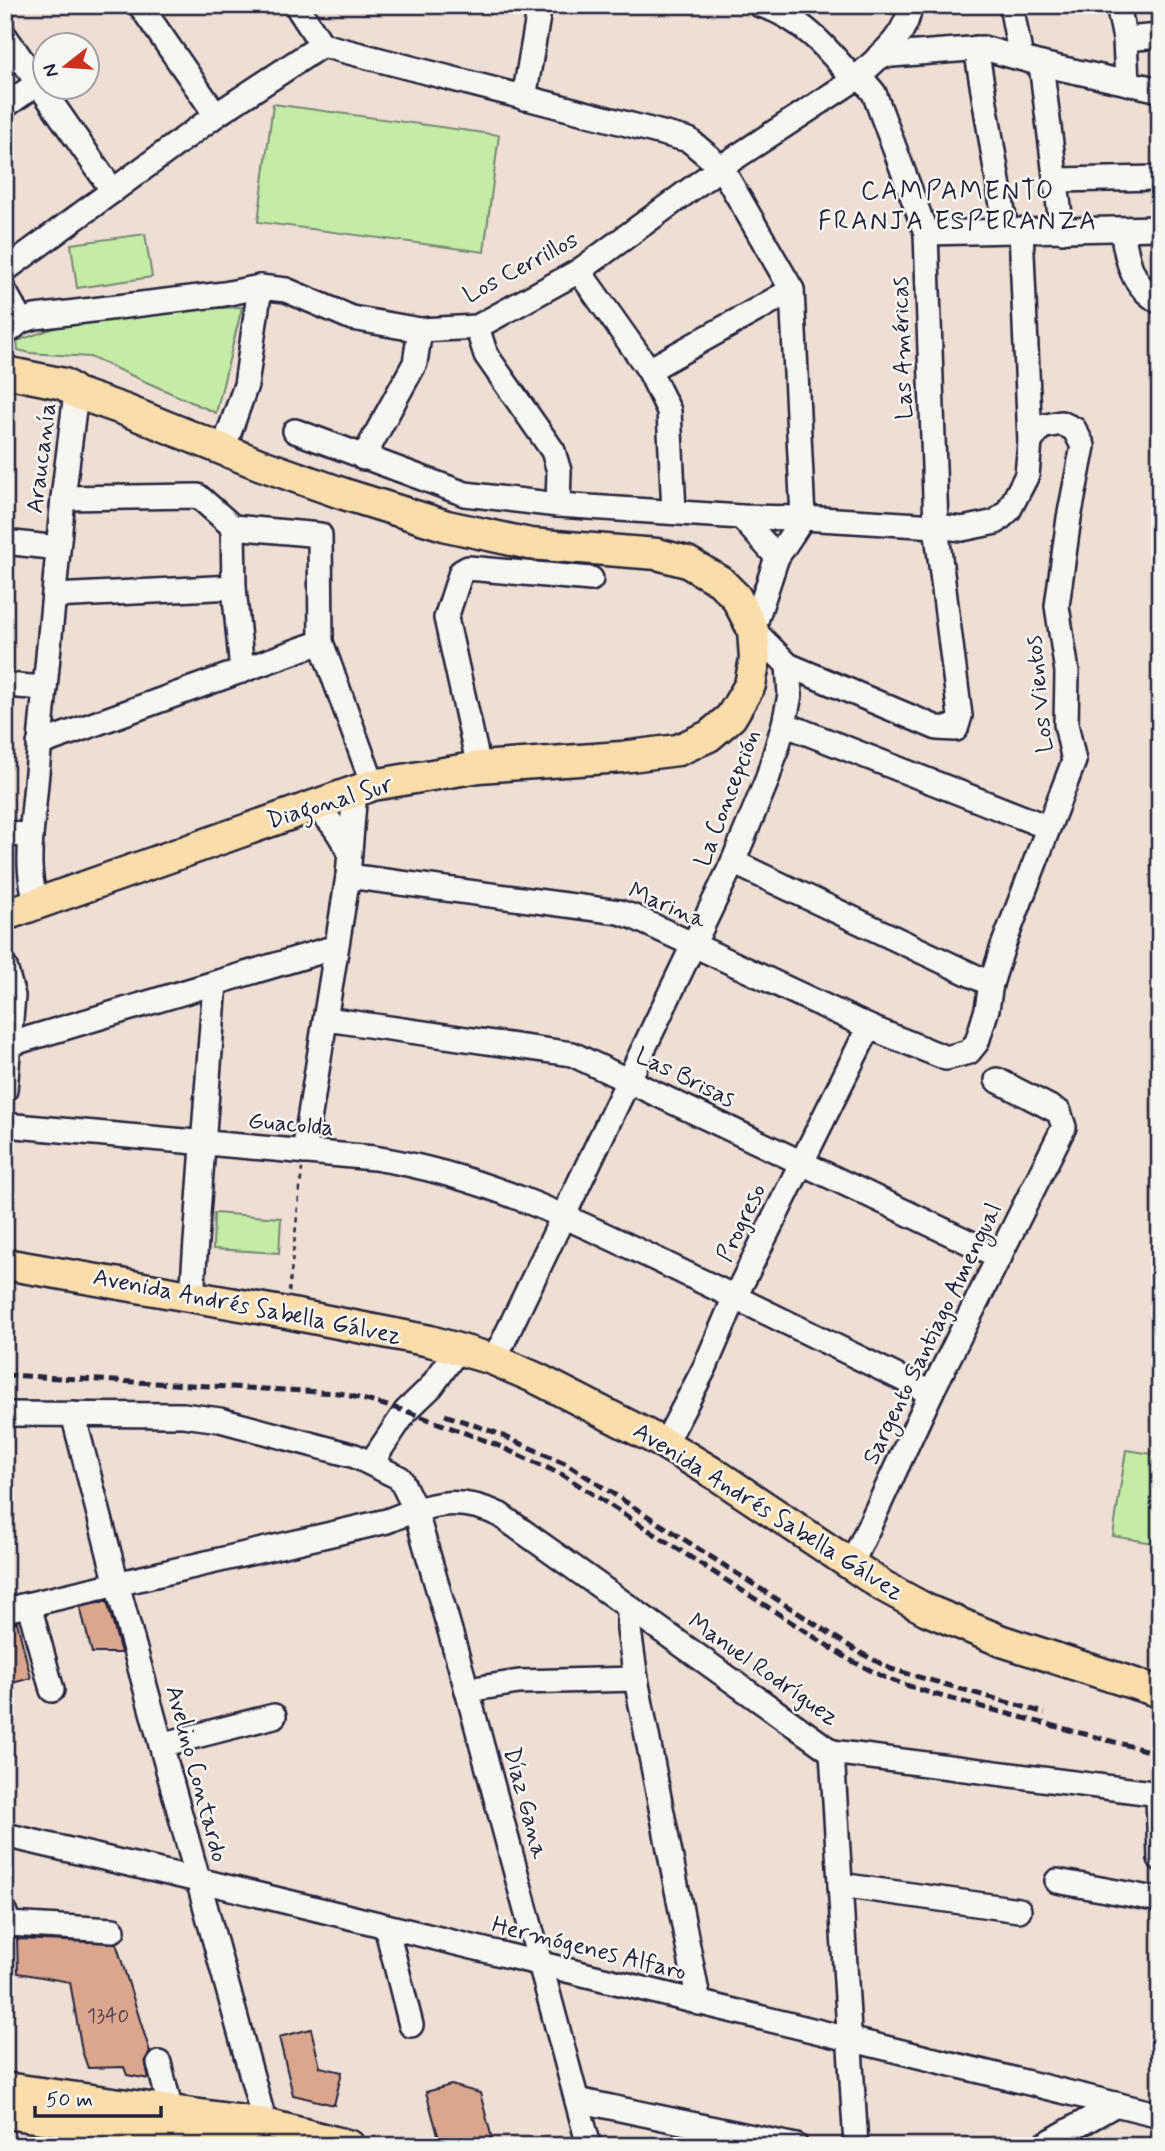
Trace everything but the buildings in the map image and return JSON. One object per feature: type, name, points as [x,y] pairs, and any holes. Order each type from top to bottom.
[{"type":"main road","points":[[5,372],[64,384],[76,393],[344,494],[478,534],[543,546],[657,554],[687,562],[709,573],[730,589],[753,630]]},
{"type":"main road","points":[[5,389],[48,395],[76,393]]},
{"type":"main road","name":"Diagonal Sur","points":[[5,915],[364,788],[479,767],[669,752],[690,746],[709,736],[737,710],[753,677],[753,630]]},
{"type":"main road","name":"Avenida Andrés Sabella Gálvez","points":[[5,1264],[287,1312],[459,1348],[492,1359],[538,1379],[665,1444],[720,1477],[883,1586],[927,1610],[974,1630],[1160,1692]]},
{"type":"main road","points":[[5,2088],[171,2111],[268,2135],[350,2146]]},
{"type":"main road","points":[[5,2113],[245,2146]]},
{"type":"street","points":[[140,5],[216,115]]},
{"type":"street","points":[[296,5],[322,46],[689,140],[721,167],[792,290],[803,518],[777,557],[753,630],[788,665]]},
{"type":"street","points":[[524,98],[540,5]]},
{"type":"street","points":[[854,79],[892,44],[909,16],[910,5]]},
{"type":"street","points":[[1011,5],[1031,61],[1056,180],[1062,231]]},
{"type":"street","points":[[1118,5],[1125,39],[1126,83]]},
{"type":"street","name":"Las Américas","points":[[769,6],[815,36],[854,79],[864,81],[874,93],[926,233],[936,526],[960,716],[956,729],[937,728],[788,665]]},
{"type":"street","points":[[5,36],[32,74]]},
{"type":"street","points":[[1125,39],[1160,36]]},
{"type":"street","points":[[5,270],[216,115],[322,46]]},
{"type":"street","points":[[295,431],[465,494],[558,505],[962,529],[996,522],[1009,510],[1027,475],[1030,442],[1014,230],[976,48]]},
{"type":"street","points":[[879,56],[982,48],[1160,89]]},
{"type":"street","name":"Los Cerrillos","points":[[13,327],[260,287],[286,290],[352,318],[420,330],[477,327],[579,271],[721,167],[854,79]]},
{"type":"street","points":[[5,106],[32,87]]},
{"type":"street","points":[[51,102],[113,191]]},
{"type":"street","points":[[1056,180],[1160,178]]},
{"type":"street","points":[[926,233],[1160,228]]},
{"type":"street","points":[[1122,230],[1126,258],[1133,278],[1147,295],[1160,302]]},
{"type":"street","points":[[579,271],[649,370],[669,411],[674,511]]},
{"type":"street","points":[[223,450],[241,405],[260,287]]},
{"type":"street","points":[[649,370],[792,290]]},
{"type":"street","points":[[5,292],[13,327]]},
{"type":"street","points":[[477,327],[486,355],[552,451],[559,471],[558,505]]},
{"type":"street","points":[[363,458],[415,363],[420,330]]},
{"type":"street","name":"Araucanía","points":[[37,903],[29,866],[31,836],[63,498],[76,393]]},
{"type":"street","name":"Los Vientos","points":[[946,1058],[969,1052],[976,1042],[987,1009],[991,984],[1047,827],[1074,761],[1066,724],[1067,672],[1058,606],[1069,518],[1083,446],[1074,429],[1061,423],[1041,427],[1030,442]]},
{"type":"street","points":[[63,498],[198,496],[233,527],[320,535],[321,642],[364,788],[349,852],[348,876],[304,1152]]},
{"type":"street","points":[[740,517],[777,557]]},
{"type":"street","points":[[233,527],[234,587],[242,671]]},
{"type":"street","points":[[5,542],[58,548]]},
{"type":"street","points":[[479,767],[446,618],[461,572],[468,568],[591,579]]},
{"type":"street","points":[[54,596],[234,587]]},
{"type":"street","points":[[39,744],[321,642]]},
{"type":"street","name":"La Concepción","points":[[492,1359],[502,1344],[694,945],[768,780],[785,724],[790,695],[788,665]]},
{"type":"street","points":[[5,685],[45,688]]},
{"type":"street","points":[[785,724],[1047,827]]},
{"type":"street","points":[[312,806],[330,821],[349,852]]},
{"type":"street","points":[[5,833],[31,836]]},
{"type":"street","points":[[733,862],[991,984]]},
{"type":"street","name":"Marina","points":[[348,876],[604,908],[634,917],[869,1027],[946,1058]]},
{"type":"street","points":[[10,1044],[336,947]]},
{"type":"street","points":[[5,967],[13,996],[5,1090]]},
{"type":"street","points":[[192,1296],[215,984]]},
{"type":"street","name":"Las Brisas","points":[[326,1018],[572,1054],[1000,1257]]},
{"type":"street","name":"Progreso","points":[[665,1444],[869,1027]]},
{"type":"street","name":"Sargento Santiago Amengual","points":[[851,1565],[931,1393],[1064,1128],[1059,1112],[997,1080]]},
{"type":"street","name":"Guacolda","points":[[5,1125],[374,1158],[428,1167],[564,1215],[931,1393]]},
{"type":"street","points":[[5,1414],[183,1415],[220,1420],[321,1446],[371,1463],[405,1411],[431,1387],[459,1348]]},
{"type":"street","name":"Avelino Contardo","points":[[73,1415],[268,2135]]},
{"type":"street","name":"Díaz Gana","points":[[371,1463],[400,1478],[415,1509],[467,1690],[589,2146]]},
{"type":"street","name":"Manuel Rodríguez","points":[[5,1610],[387,1521],[415,1509],[441,1503],[484,1508],[500,1516],[832,1752],[1159,1794]]},
{"type":"street","points":[[29,1605],[52,1690]]},
{"type":"street","points":[[629,1607],[629,1630],[636,1679],[699,2003]]},
{"type":"street","points":[[467,1690],[519,1682],[636,1679]]},
{"type":"street","points":[[161,1745],[274,1716]]},
{"type":"street","points":[[832,1752],[856,2146]]},
{"type":"street","points":[[1159,1794],[1160,1858]]},
{"type":"street","name":"Hermógenes Alfaro","points":[[5,1835],[1160,2115]]},
{"type":"street","points":[[1057,1881],[1160,1900]]},
{"type":"street","points":[[841,1885],[1019,1910]]},
{"type":"street","points":[[5,1913],[8,1924],[113,1930]]},
{"type":"street","points":[[386,1926],[411,2025]]},
{"type":"street","points":[[159,2063],[171,2111]]},
{"type":"street","points":[[577,2100],[796,2146]]},
{"type":"street","points":[[1042,2146],[1116,2104]]},
{"type":"path","points":[[287,1312],[304,1152]]},
{"type":"green space","points":[[273,104],[499,135],[484,252],[258,222]]},
{"type":"green space","points":[[145,234],[152,277],[77,288],[71,244]]},
{"type":"green space","points":[[242,307],[216,413],[90,357],[18,350],[17,341],[54,328],[135,312]]},
{"type":"green space","points":[[214,1213],[281,1218],[279,1253],[213,1249]]},
{"type":"green space","points":[[1126,1450],[1160,1455],[1160,1501],[1153,1543],[1113,1536]]},
{"type":"railway","points":[[5,1375],[340,1393],[406,1411],[492,1443],[563,1475],[850,1660],[888,1679],[933,1694],[1160,1754]]},
{"type":"railway","points":[[445,1415],[494,1432],[567,1464],[857,1651],[891,1669],[1045,1713]]},
{"type":"district","name":"CAMPAMENTO FRANJA ESPERANZA","points":[[958,207]]}]
